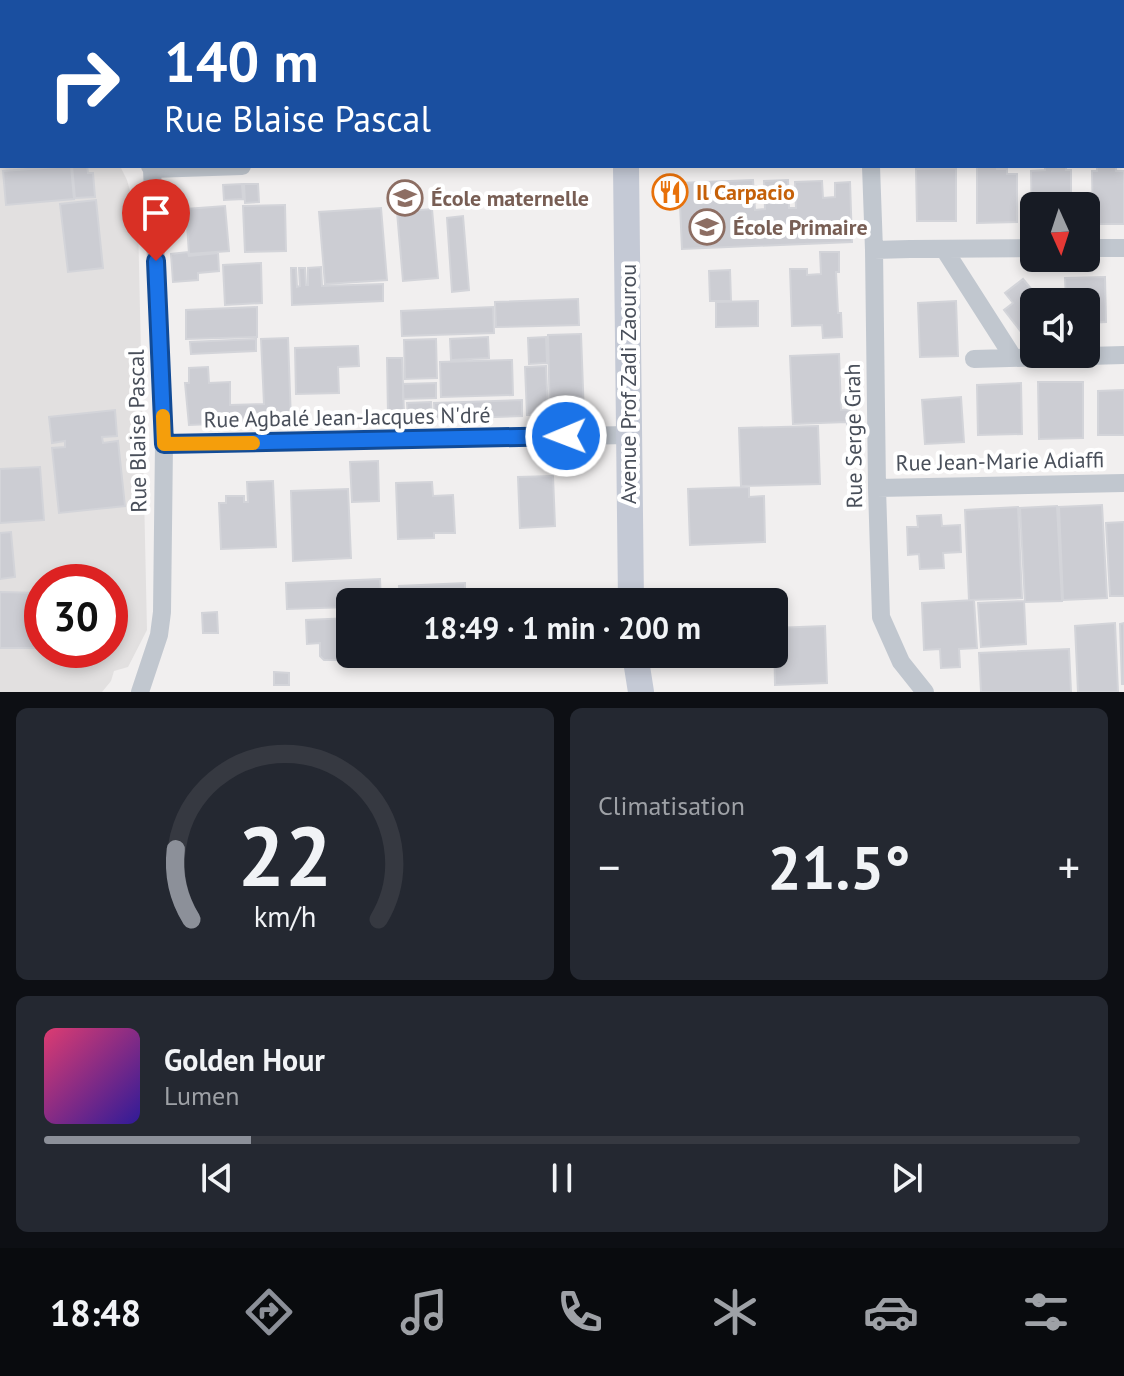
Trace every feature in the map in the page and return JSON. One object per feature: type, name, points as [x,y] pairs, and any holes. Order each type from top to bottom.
[{"type":"main road","name":"Avenue Prof Zadi Zaourou","points":[[626,168],[631,588]]},
{"type":"main road","points":[[637,668],[641,692]]},
{"type":"street","name":"Rue Blaise Pascal","points":[[140,692],[159,635],[162,612],[164,444],[151,168]]},
{"type":"street","name":"Rue Serge Grah","points":[[871,168],[881,617],[901,662],[925,692]]},
{"type":"street","points":[[874,250],[1020,248]]},
{"type":"street","points":[[1100,248],[1124,248]]},
{"type":"street","points":[[944,249],[1013,357]]},
{"type":"street","points":[[974,359],[1124,355]]},
{"type":"street","name":"Rue Agbalé Jean-Jacques N'dré","points":[[164,444],[628,435]]},
{"type":"street","name":"Rue Jean-Marie Adiaffi","points":[[877,488],[1124,483]]},
{"type":"shaded area","points":[[0,168],[121,168],[138,220],[147,630],[128,667],[128,564],[24,564],[24,668],[124,668],[114,671],[102,692],[0,692]]},
{"type":"building","points":[[71,168],[74,199],[6,205],[3,171]]},
{"type":"building","points":[[72,168],[87,168],[88,173],[93,173],[95,197],[75,198]]},
{"type":"building","points":[[956,168],[956,221],[917,221],[916,169]]},
{"type":"building","points":[[977,168],[1007,169],[1007,174],[1017,174],[1017,222],[977,223]]},
{"type":"building","points":[[1045,168],[1071,170],[1071,192],[1031,192],[1031,171]]},
{"type":"building","points":[[1116,168],[1116,171],[1124,171],[1124,224],[1100,224],[1100,192],[1092,192],[1092,171]]},
{"type":"building","points":[[753,180],[755,210],[765,209],[764,181],[788,180],[789,208],[796,208],[795,182],[822,181],[823,198],[835,197],[835,183],[850,182],[852,242],[682,249],[679,183]]},
{"type":"building","points":[[242,184],[243,199],[224,200],[223,185]]},
{"type":"building","points":[[244,184],[258,184],[259,202],[245,203]]},
{"type":"building","points":[[96,200],[103,268],[68,272],[60,204]]},
{"type":"building","points":[[285,205],[286,251],[245,252],[243,206]]},
{"type":"building","points":[[225,206],[229,251],[189,254],[186,209]]},
{"type":"building","points":[[381,208],[387,280],[325,284],[319,212]]},
{"type":"building","points":[[432,209],[438,278],[403,281],[397,212]]},
{"type":"building","points":[[463,216],[469,290],[452,292],[447,218]]},
{"type":"building","points":[[188,252],[189,256],[218,253],[219,271],[198,273],[198,280],[173,282],[171,254]]},
{"type":"building","points":[[820,252],[839,252],[839,272],[836,272],[842,337],[823,338],[822,325],[792,326],[790,269],[807,269],[807,275],[821,274]]},
{"type":"building","points":[[261,263],[262,303],[225,305],[223,265]]},
{"type":"building","points":[[321,267],[322,286],[383,284],[383,301],[292,305],[291,268],[296,268],[297,287],[300,286],[299,268],[305,268],[308,285],[308,268]]},
{"type":"building","points":[[730,270],[731,301],[710,301],[709,271]]},
{"type":"building","points":[[1105,277],[1106,322],[1100,322],[1100,288],[1065,288],[1065,278]]},
{"type":"building","points":[[1023,279],[1030,288],[1020,288],[1020,330],[1004,310],[1013,303],[1005,293]]},
{"type":"building","points":[[578,299],[579,325],[496,327],[495,302]]},
{"type":"building","points":[[758,301],[758,326],[716,327],[716,302]]},
{"type":"building","points":[[956,301],[958,356],[920,357],[918,303]]},
{"type":"building","points":[[257,307],[257,337],[186,339],[186,310]]},
{"type":"building","points":[[493,307],[494,333],[402,336],[401,311]]},
{"type":"building","points":[[581,334],[584,416],[550,417],[548,335]]},
{"type":"building","points":[[488,337],[489,358],[451,360],[450,339]]},
{"type":"building","points":[[546,337],[547,363],[529,364],[528,338]]},
{"type":"building","points":[[288,338],[291,421],[189,425],[185,383],[189,383],[189,368],[208,367],[209,383],[230,382],[230,405],[264,404],[261,339]]},
{"type":"building","points":[[256,339],[256,351],[191,354],[190,342]]},
{"type":"building","points":[[436,339],[437,378],[405,379],[404,340]]},
{"type":"building","points":[[358,346],[359,366],[338,367],[339,393],[296,394],[295,348]]},
{"type":"building","points":[[839,354],[841,410],[856,409],[857,430],[847,431],[847,422],[793,424],[790,356]]},
{"type":"building","points":[[387,358],[402,358],[404,413],[388,414]]},
{"type":"building","points":[[512,360],[513,395],[441,397],[440,362]]},
{"type":"building","points":[[546,366],[548,415],[527,415],[525,367]]},
{"type":"building","points":[[1038,382],[1083,382],[1083,438],[1039,439]]},
{"type":"building","points":[[436,383],[436,398],[403,399],[403,384]]},
{"type":"building","points":[[1021,383],[1022,434],[978,435],[977,385]]},
{"type":"building","points":[[1124,390],[1124,435],[1098,435],[1098,391]]},
{"type":"building","points":[[961,397],[964,442],[925,444],[922,400]]},
{"type":"building","points":[[522,400],[522,416],[435,419],[434,403]]},
{"type":"building","points":[[431,402],[432,417],[408,418],[407,403]]},
{"type":"building","points":[[115,410],[117,436],[102,437],[103,443],[118,441],[125,506],[59,513],[52,448],[65,447],[65,441],[52,443],[49,417]]},
{"type":"building","points":[[818,426],[820,484],[741,486],[739,428]]},
{"type":"building","points":[[378,461],[379,501],[352,502],[350,462]]},
{"type":"building","points":[[40,467],[44,520],[0,523],[0,469]]},
{"type":"building","points":[[553,476],[555,526],[520,528],[518,477]]},
{"type":"building","points":[[273,481],[276,547],[221,549],[219,503],[226,503],[226,496],[244,496],[244,502],[248,502],[247,482]]},
{"type":"building","points":[[432,482],[433,496],[453,495],[455,533],[434,533],[434,538],[398,539],[396,483]]},
{"type":"building","points":[[749,487],[749,497],[764,496],[765,542],[690,545],[688,489]]},
{"type":"building","points":[[348,489],[351,558],[293,561],[291,491]]},
{"type":"building","points":[[1102,505],[1107,598],[1063,600],[1059,507]]},
{"type":"building","points":[[1057,506],[1062,601],[1025,602],[1020,508]]},
{"type":"building","points":[[1018,507],[1022,598],[969,600],[965,510]]},
{"type":"building","points":[[941,515],[942,526],[960,525],[961,552],[943,553],[944,568],[920,569],[919,554],[908,555],[907,527],[918,527],[917,516]]},
{"type":"building","points":[[1124,522],[1124,596],[1110,596],[1106,523]]},
{"type":"building","points":[[11,532],[15,577],[0,579],[0,533]]},
{"type":"building","points":[[380,579],[380,588],[336,588],[336,607],[287,609],[286,583]]},
{"type":"building","points":[[465,583],[465,588],[399,586]]},
{"type":"building","points":[[0,592],[24,593],[24,648],[0,648]]},
{"type":"building","points":[[974,600],[977,648],[959,649],[960,667],[941,668],[940,649],[924,650],[922,603]]},
{"type":"building","points":[[1024,601],[1026,644],[981,647],[978,603]]},
{"type":"building","points":[[217,612],[218,633],[203,633],[202,613]]},
{"type":"building","points":[[336,619],[336,660],[324,660],[320,656],[320,643],[307,644],[306,620]]},
{"type":"building","points":[[1115,623],[1118,692],[1078,692],[1075,626]]},
{"type":"building","points":[[1124,623],[1124,684],[1122,684],[1120,624]]},
{"type":"building","points":[[825,626],[827,683],[775,685],[775,668],[788,668],[788,627]]},
{"type":"building","points":[[1069,649],[1071,692],[981,692],[979,653]]},
{"type":"building","points":[[274,672],[289,673],[289,685],[274,685]]},
{"type":"slow traffic","points":[[163,416],[164,444],[253,443]]},
{"type":"place","name":"Il Carpacio","points":[[670,192]]},
{"type":"place","name":"École maternelle","points":[[405,198]]},
{"type":"place","name":"École Primaire","points":[[707,227]]},
{"type":"route","points":[[156,261],[164,444],[566,436]]}]
